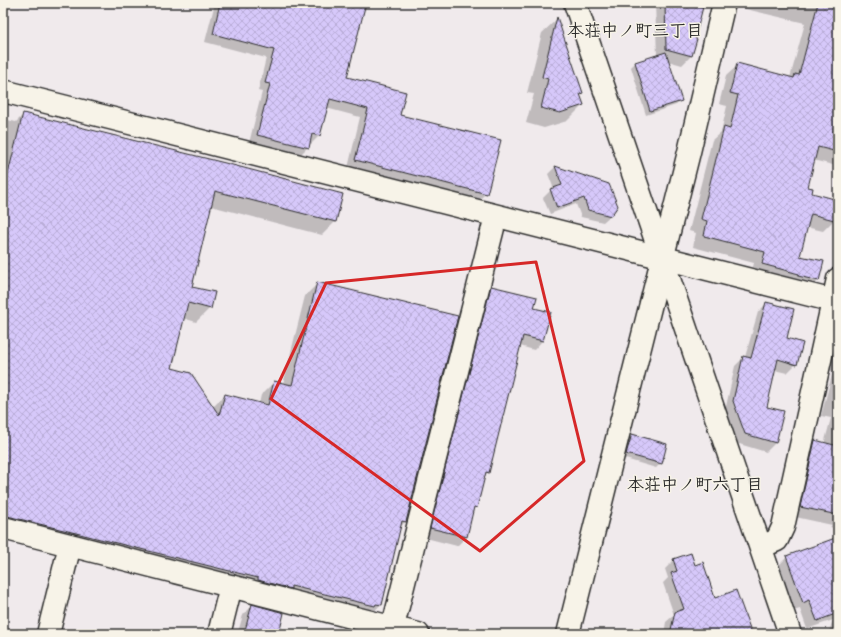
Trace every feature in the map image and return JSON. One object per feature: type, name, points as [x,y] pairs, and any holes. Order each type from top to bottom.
[{"type":"street","points":[[575,3],[790,634]]},
{"type":"street","points":[[568,634],[724,3]]},
{"type":"street","points":[[3,91],[836,301]]},
{"type":"street","points":[[392,631],[496,216]]},
{"type":"street","points":[[761,546],[777,540],[783,527],[836,301],[838,279]]},
{"type":"street","points":[[3,528],[231,586],[392,631],[418,634]]},
{"type":"street","points":[[48,634],[70,545]]},
{"type":"street","points":[[219,634],[231,586]]},
{"type":"highlighted area","points":[[536,262],[584,461],[480,551],[271,399],[326,283]]},
{"type":"building","points":[[220,3],[366,3],[347,77],[406,92],[400,115],[501,140],[487,194],[355,160],[368,109],[330,99],[320,136],[312,134],[309,148],[257,135],[270,84],[265,83],[274,50],[213,34]]},
{"type":"building","points":[[665,3],[688,3],[703,7],[692,56],[666,49]]},
{"type":"building","points":[[818,3],[838,3],[838,109],[833,132],[838,133],[838,152],[818,147],[808,187],[813,188],[812,193],[838,200],[838,221],[811,214],[800,256],[824,261],[819,281],[798,276],[799,274],[762,264],[765,252],[704,236],[707,221],[701,219],[724,127],[730,129],[738,95],[730,93],[737,63],[794,78],[795,74],[799,75]]},
{"type":"building","points":[[557,17],[583,93],[580,94],[584,105],[560,113],[541,108],[548,79],[542,77]]},
{"type":"building","points":[[666,52],[682,101],[650,111],[635,62]]},
{"type":"building","points":[[23,113],[343,194],[336,222],[215,191],[192,287],[215,292],[211,309],[188,303],[172,368],[191,373],[219,415],[225,394],[268,405],[274,381],[292,385],[317,282],[458,316],[406,522],[402,521],[382,605],[376,604],[375,606],[291,586],[291,589],[258,580],[258,578],[3,515],[3,194]]},
{"type":"building","points":[[555,166],[609,184],[618,206],[611,216],[588,210],[584,198],[557,208],[550,189],[562,185]]},
{"type":"building","points":[[491,286],[537,297],[534,308],[551,312],[543,341],[523,336],[489,473],[486,472],[477,508],[474,507],[467,537],[430,528]]},
{"type":"building","points":[[766,302],[794,309],[787,338],[803,343],[797,365],[778,359],[767,407],[784,411],[776,443],[745,434],[733,401],[743,356],[751,358]]},
{"type":"building","points":[[632,434],[667,444],[662,464],[626,454]]},
{"type":"building","points":[[815,440],[838,446],[838,515],[800,507]]},
{"type":"building","points":[[838,537],[838,613],[817,621],[809,600],[803,603],[786,556]]},
{"type":"building","points":[[691,553],[695,565],[703,562],[715,598],[736,590],[752,634],[670,634],[675,612],[684,609],[671,573],[677,571],[673,559]]},
{"type":"building","points":[[252,604],[284,613],[279,634],[244,634]]},
{"type":"district","name":"本荘中ノ町三丁目","points":[[635,30]]},
{"type":"district","name":"本荘中ノ町六丁目","points":[[695,484]]}]
